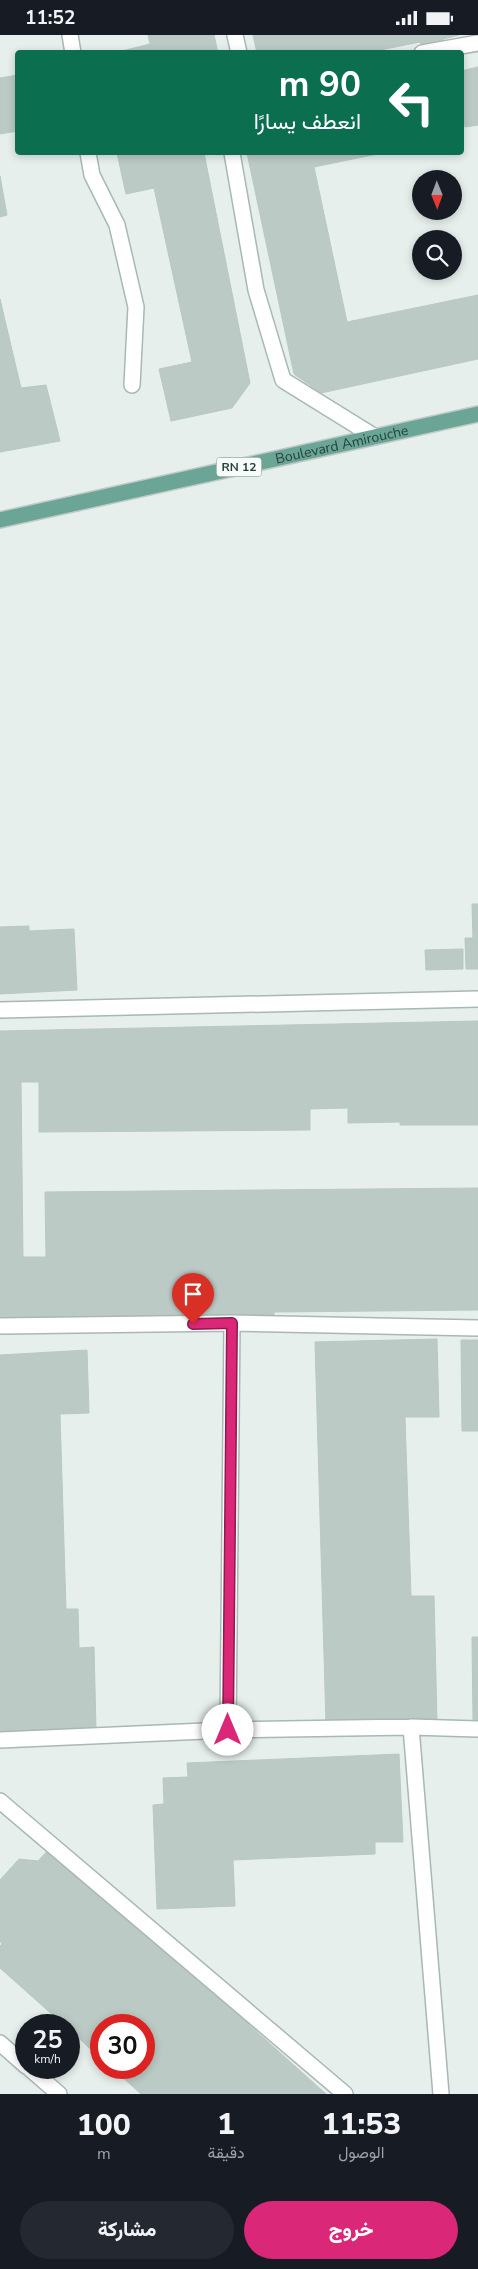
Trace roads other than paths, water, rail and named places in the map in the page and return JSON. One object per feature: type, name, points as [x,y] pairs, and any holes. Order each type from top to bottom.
[{"type":"main road","name":"Boulevard Amirouche","points":[[0,520],[478,414]]},
{"type":"street","points":[[70,35],[72,50]]},
{"type":"street","points":[[235,35],[238,50]]},
{"type":"street","points":[[439,50],[478,43]]},
{"type":"street","points":[[88,155],[92,175],[117,225],[136,307],[132,385]]},
{"type":"street","points":[[232,155],[256,291],[283,380],[375,437]]},
{"type":"street","points":[[0,1010],[478,999]]},
{"type":"street","points":[[228,1730],[232,1323]]},
{"type":"street","points":[[0,1326],[232,1323],[478,1328]]},
{"type":"street","points":[[411,1727],[441,2094]]},
{"type":"street","points":[[0,1739],[228,1730],[411,1727],[478,1729]]},
{"type":"street","points":[[0,1801],[345,2094]]},
{"type":"street","points":[[0,2043],[15,2056]]},
{"type":"street","points":[[41,2079],[59,2094]]}]
